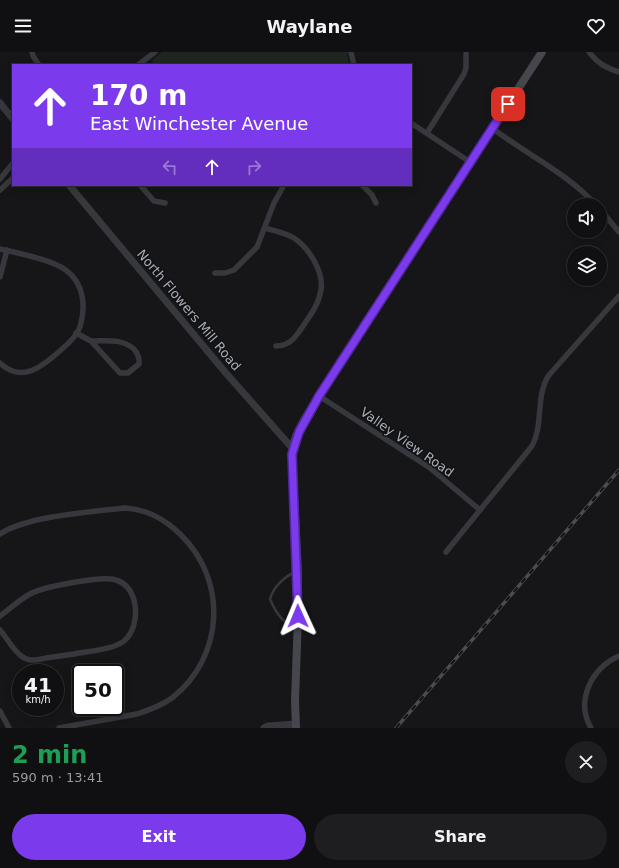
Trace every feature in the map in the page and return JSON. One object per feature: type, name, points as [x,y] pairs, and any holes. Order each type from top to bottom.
[{"type":"main road","points":[[296,726],[294,701],[298,628],[298,572],[293,449],[299,432],[319,396],[542,52]]},
{"type":"street","points":[[32,52],[38,64]]},
{"type":"street","points":[[145,63],[155,52]]},
{"type":"street","points":[[351,52],[354,64]]},
{"type":"street","points":[[589,52],[598,63],[607,69],[619,72]]},
{"type":"street","points":[[427,133],[464,74],[466,68],[466,54]]},
{"type":"street","points":[[0,103],[12,118]]},
{"type":"street","points":[[412,124],[470,162]]},
{"type":"street","points":[[492,128],[562,176],[589,198]]},
{"type":"street","points":[[0,179],[12,164]]},
{"type":"street","points":[[0,190],[12,179]]},
{"type":"street","name":"North Flowers Mill Road","points":[[70,186],[225,372],[293,449]]},
{"type":"street","points":[[141,186],[154,201],[164,203]]},
{"type":"street","points":[[215,273],[225,273],[238,266],[257,247],[274,203],[283,186]]},
{"type":"street","points":[[363,186],[372,195],[376,203]]},
{"type":"street","points":[[607,218],[619,232]]},
{"type":"street","points":[[265,228],[288,235],[300,242],[316,266],[321,287],[315,307],[295,338],[285,346],[276,346]]},
{"type":"street","points":[[0,249],[59,265],[68,271],[78,282],[82,293],[83,309],[80,328],[71,340],[51,359],[35,370],[17,372],[10,370],[0,363]]},
{"type":"street","points":[[0,277],[7,250]]},
{"type":"street","points":[[446,552],[530,449],[536,437],[543,387],[549,374],[619,296]]},
{"type":"street","points":[[76,333],[91,341],[120,373],[128,373],[139,364],[137,352],[124,342],[91,341]]},
{"type":"street","name":"Valley View Road","points":[[319,396],[430,468],[480,510]]},
{"type":"street","points":[[0,534],[11,528],[29,522],[125,508],[135,508],[153,515],[175,529],[193,548],[208,576],[213,597],[212,631],[205,657],[189,682],[172,698],[148,710],[76,727],[59,728]]},
{"type":"street","points":[[0,616],[28,595],[38,590],[98,578],[115,579],[122,583],[131,592],[134,602],[134,623],[130,634],[123,642],[99,649],[60,657],[52,656],[45,660],[27,660],[19,655],[0,630]]},
{"type":"street","points":[[591,728],[587,719],[585,704],[589,683],[601,667],[619,656]]},
{"type":"street","points":[[0,711],[9,728]]},
{"type":"street","points":[[264,728],[268,726],[296,726]]},
{"type":"lane","points":[[298,572],[288,577],[273,590],[270,600],[287,625],[298,628]]},
{"type":"shaded area","points":[[162,52],[347,52],[349,64],[152,64],[153,59]]},
{"type":"railway","points":[[396,728],[619,470]]},
{"type":"route","points":[[298,616],[298,573],[292,454],[295,441],[319,396],[508,104]]}]
